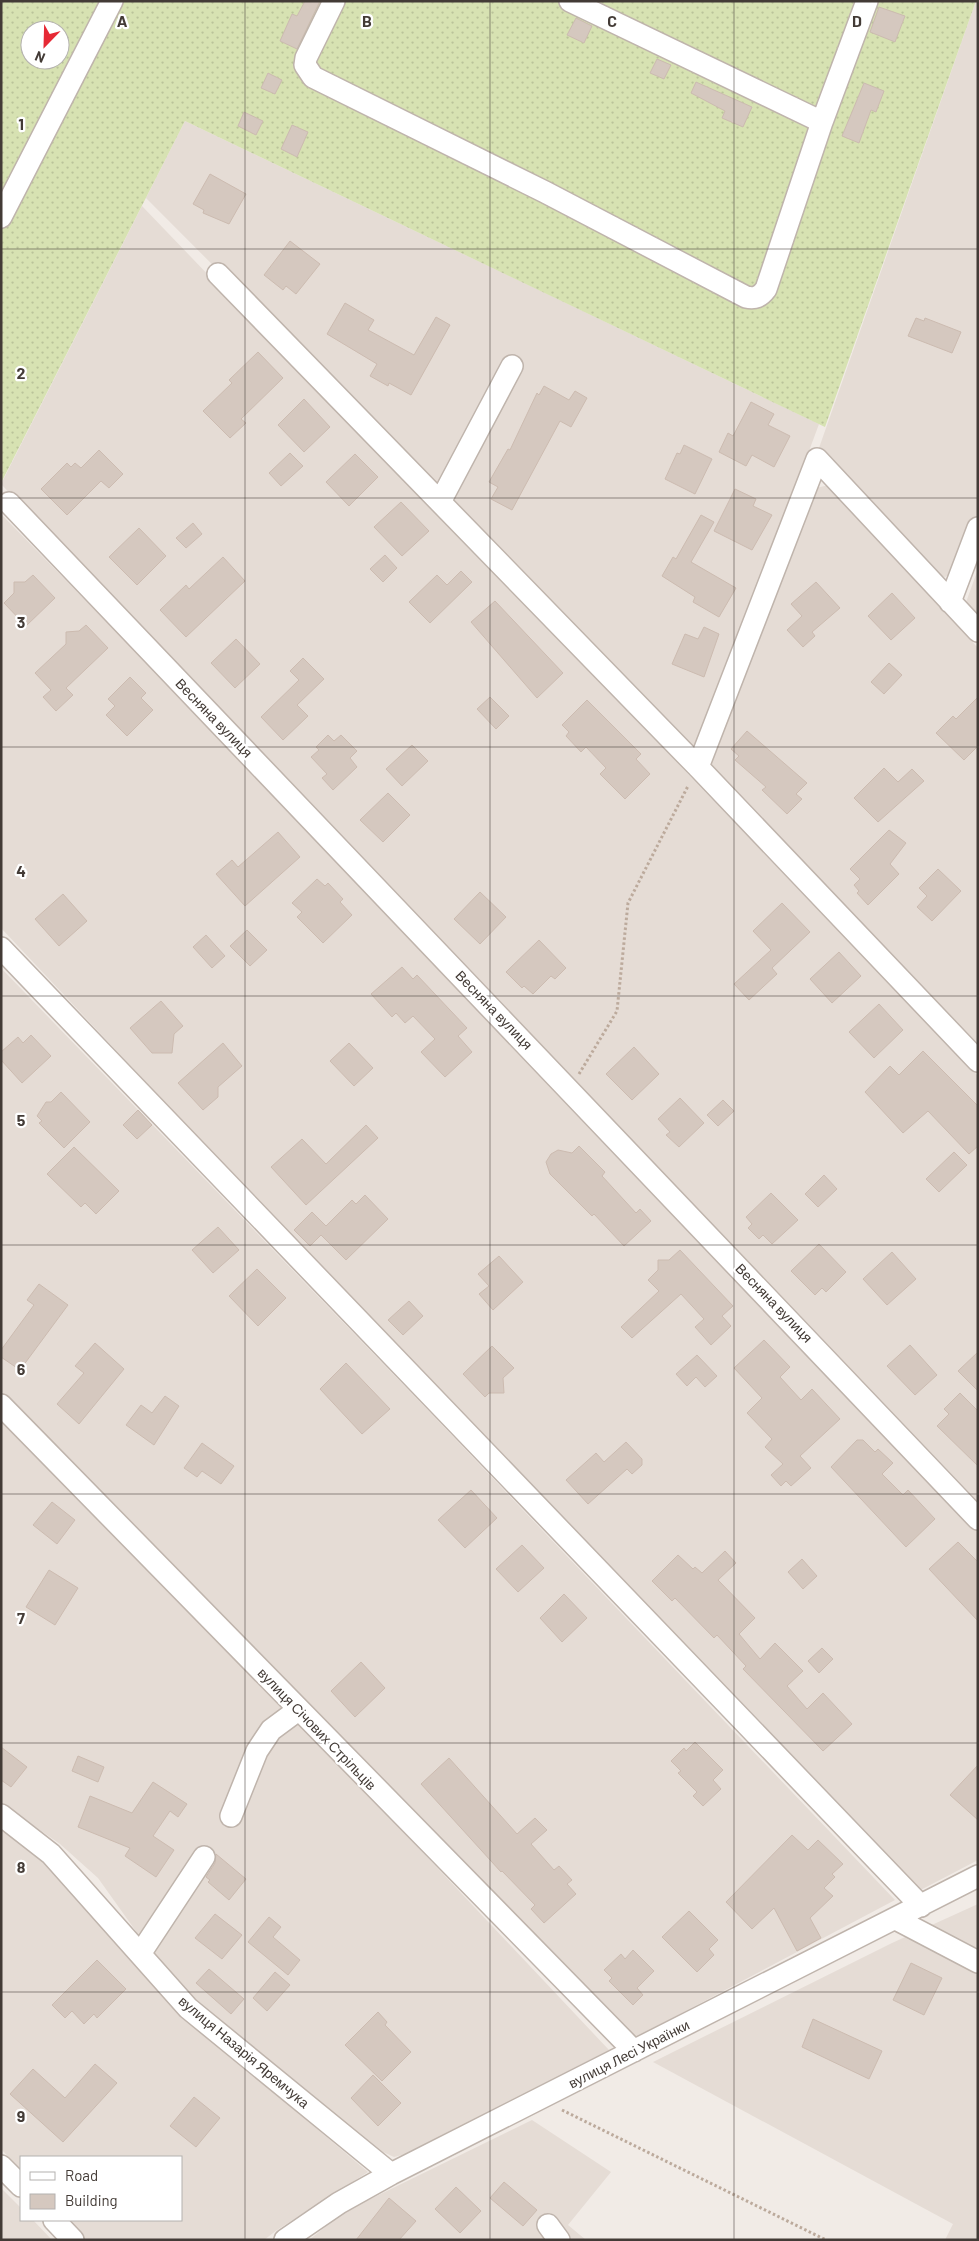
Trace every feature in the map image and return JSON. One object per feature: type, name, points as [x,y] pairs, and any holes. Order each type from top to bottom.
[{"type":"street","points":[[1,217],[112,1]]},
{"type":"street","points":[[334,1],[306,58],[305,65],[313,77],[545,192],[746,297],[754,299],[761,296],[766,289],[822,122],[867,1]]},
{"type":"street","points":[[570,1],[822,122]]},
{"type":"street","points":[[218,274],[698,766],[978,1061]]},
{"type":"street","points":[[440,502],[512,366]]},
{"type":"street","points":[[698,766],[817,459],[978,631]]},
{"type":"street","name":"Весняна вулиця","points":[[10,503],[978,1519]]},
{"type":"street","points":[[950,602],[978,528]]},
{"type":"street","points":[[1,948],[921,1906]]},
{"type":"street","name":"вулиця Січових Стрільців","points":[[1,1405],[634,2051]]},
{"type":"street","points":[[231,1816],[257,1751],[271,1730],[298,1710]]},
{"type":"street","name":"вулиця Назарія Яремчука","points":[[1,1815],[51,1854],[188,2008],[391,2174]]},
{"type":"street","points":[[140,1954],[204,1857]]},
{"type":"street","name":"вулиця Лесі Українки","points":[[285,2240],[339,2203],[391,2174],[978,1876]]},
{"type":"street","points":[[896,1919],[978,1962]]},
{"type":"street","points":[[1,2166],[20,2185]]},
{"type":"street","points":[[55,2221],[73,2240]]},
{"type":"path","points":[[569,1089],[617,1011],[628,903],[698,766]]},
{"type":"path","points":[[544,2096],[564,2111],[826,2240]]},
{"type":"shaded area","points":[[976,1],[978,513],[955,572],[945,577],[934,574],[819,448]]},
{"type":"shaded area","points":[[185,121],[819,424],[698,752],[146,198]]},
{"type":"shaded area","points":[[142,206],[978,1076],[978,1506],[1,484]]},
{"type":"shaded area","points":[[829,485],[978,648],[978,1049],[709,766],[816,488]]},
{"type":"shaded area","points":[[1,514],[310,830],[978,1531],[978,1860],[911,1895],[1,928]]},
{"type":"shaded area","points":[[978,569],[978,618],[965,605]]},
{"type":"shaded area","points":[[1,968],[421,1403],[895,1900],[627,2042],[1,1391]]},
{"type":"shaded area","points":[[1,1412],[282,1703],[609,2050],[410,2153],[394,2157],[370,2146],[194,2002],[150,1951],[98,1878],[60,1844],[1,1803]]},
{"type":"shaded area","points":[[1,1823],[46,1855],[181,2014],[368,2172],[264,2240],[85,2240],[68,2221],[182,2221],[182,2156],[20,2156],[20,2169],[1,2149]]},
{"type":"shaded area","points":[[978,1904],[978,2240],[945,2240],[953,2224],[653,2062],[892,1943]]},
{"type":"shaded area","points":[[532,2120],[611,2172],[568,2225],[586,2240],[309,2240],[344,2212]]},
{"type":"shaded area","points":[[1,2188],[20,2207],[20,2221],[34,2221],[52,2240],[1,2240]]},
{"type":"green space","points":[[1,1],[976,1],[825,427],[185,121],[1,483]]},
{"type":"building","points":[[305,1],[320,1],[297,49],[280,41],[292,14],[297,16]]},
{"type":"building","points":[[879,7],[905,16],[895,42],[870,32]]},
{"type":"building","points":[[576,18],[592,26],[584,43],[567,35]]},
{"type":"building","points":[[657,59],[671,65],[664,79],[650,73]]},
{"type":"building","points":[[268,73],[282,80],[275,94],[261,88]]},
{"type":"building","points":[[696,82],[752,107],[743,127],[722,118],[725,111],[691,93]]},
{"type":"building","points":[[864,83],[884,91],[876,112],[871,110],[859,143],[842,136]]},
{"type":"building","points":[[244,112],[263,121],[256,135],[238,126]]},
{"type":"building","points":[[292,125],[308,132],[297,157],[281,149]]},
{"type":"building","points":[[210,174],[246,194],[229,224],[203,213],[204,210],[193,204]]},
{"type":"building","points":[[290,241],[320,264],[296,294],[286,286],[283,290],[264,275]]},
{"type":"building","points":[[345,303],[374,320],[368,330],[414,355],[436,317],[450,325],[411,395],[389,383],[388,386],[370,376],[377,364],[327,334]]},
{"type":"building","points":[[916,318],[924,321],[925,318],[961,332],[952,353],[908,336]]},
{"type":"building","points":[[258,352],[283,378],[241,419],[246,423],[230,438],[203,411],[232,383],[229,380]]},
{"type":"building","points":[[544,386],[569,400],[575,391],[587,398],[571,427],[560,421],[512,510],[491,499],[498,487],[489,482],[508,449],[510,450],[537,393],[539,395]]},
{"type":"building","points":[[304,399],[330,427],[304,452],[278,425]]},
{"type":"building","points":[[751,402],[774,414],[768,425],[790,436],[774,467],[752,455],[746,466],[719,452],[728,433],[733,436]]},
{"type":"building","points":[[684,445],[712,459],[695,494],[665,479],[677,453],[680,454]]},
{"type":"building","points":[[99,450],[123,474],[109,488],[101,481],[67,515],[41,489],[67,463],[71,467],[75,463],[81,468]]},
{"type":"building","points":[[290,453],[303,466],[281,486],[269,473]]},
{"type":"building","points":[[355,454],[378,477],[349,506],[326,482]]},
{"type":"building","points":[[735,489],[756,499],[753,506],[772,515],[752,550],[714,531]]},
{"type":"building","points":[[401,502],[429,531],[402,556],[374,527]]},
{"type":"building","points":[[701,515],[714,522],[691,562],[736,588],[719,617],[693,602],[695,597],[662,576],[673,557],[676,559]]},
{"type":"building","points":[[193,523],[202,534],[186,548],[176,538]]},
{"type":"building","points":[[139,528],[166,556],[137,585],[109,557]]},
{"type":"building","points":[[385,555],[397,568],[383,582],[370,569]]},
{"type":"building","points":[[223,557],[245,581],[186,637],[160,610],[186,585],[189,589]]},
{"type":"building","points":[[461,571],[472,582],[430,623],[409,602],[437,575],[447,585]]},
{"type":"building","points":[[33,575],[55,598],[26,626],[4,603],[14,593],[14,582],[25,582]]},
{"type":"building","points":[[816,582],[840,608],[812,632],[815,636],[803,647],[787,630],[802,616],[791,604]]},
{"type":"building","points":[[892,593],[915,618],[891,640],[868,616]]},
{"type":"building","points":[[495,601],[563,673],[537,698],[471,622]]},
{"type":"building","points":[[86,625],[108,648],[66,688],[73,695],[56,711],[43,697],[51,690],[35,673],[66,644],[66,632],[79,631]]},
{"type":"building","points":[[704,627],[719,634],[704,677],[672,664],[685,634],[698,639]]},
{"type":"building","points":[[236,639],[260,664],[235,688],[211,663]]},
{"type":"building","points":[[303,658],[324,679],[297,705],[308,716],[283,740],[261,717],[299,680],[290,671]]},
{"type":"building","points":[[889,663],[902,675],[884,694],[871,682]]},
{"type":"building","points":[[130,677],[146,693],[141,698],[153,710],[127,736],[106,715],[115,706],[108,699]]},
{"type":"building","points":[[490,697],[509,716],[496,729],[477,709]]},
{"type":"building","points":[[978,697],[978,746],[964,760],[936,733],[953,716],[956,719]]},
{"type":"building","points":[[587,700],[641,754],[636,759],[650,774],[625,799],[600,774],[606,768],[586,747],[581,752],[566,736],[569,732],[562,725]]},
{"type":"building","points":[[747,731],[807,783],[796,794],[802,799],[787,814],[762,790],[766,787],[735,760],[739,756],[731,749]]},
{"type":"building","points":[[328,735],[334,741],[341,735],[357,751],[350,758],[357,767],[333,790],[322,778],[327,774],[311,757],[319,750],[316,747]]},
{"type":"building","points":[[412,745],[428,761],[402,786],[386,769]]},
{"type":"building","points":[[884,768],[898,782],[912,769],[924,781],[878,822],[854,798]]},
{"type":"building","points":[[388,793],[410,815],[383,842],[360,820]]},
{"type":"building","points":[[889,830],[906,843],[890,864],[899,874],[868,905],[857,893],[859,891],[854,885],[860,879],[850,869]]},
{"type":"building","points":[[278,832],[300,857],[245,906],[216,874],[232,860],[238,867]]},
{"type":"building","points":[[938,869],[961,891],[932,921],[917,907],[927,896],[919,888]]},
{"type":"building","points":[[317,879],[325,886],[328,883],[343,899],[340,902],[352,915],[323,943],[297,917],[302,912],[292,903]]},
{"type":"building","points":[[480,892],[506,917],[480,944],[454,919]]},
{"type":"building","points":[[63,894],[87,921],[59,946],[35,919]]},
{"type":"building","points":[[782,903],[810,932],[772,968],[777,974],[749,1000],[734,984],[771,950],[753,931]]},
{"type":"building","points":[[247,930],[267,950],[250,966],[230,946]]},
{"type":"building","points":[[206,935],[225,956],[212,968],[193,947]]},
{"type":"building","points":[[539,940],[566,968],[555,979],[551,976],[533,994],[524,986],[522,988],[506,972]]},
{"type":"building","points":[[839,952],[861,976],[832,1003],[810,979]]},
{"type":"building","points":[[402,967],[413,979],[417,975],[467,1028],[458,1036],[472,1052],[445,1077],[421,1052],[435,1039],[413,1016],[405,1023],[396,1013],[392,1017],[371,994]]},
{"type":"building","points":[[161,1001],[183,1026],[174,1034],[172,1053],[152,1053],[130,1028]]},
{"type":"building","points":[[879,1004],[903,1030],[874,1058],[849,1032]]},
{"type":"building","points":[[31,1035],[51,1056],[22,1083],[1,1060],[1,1052],[18,1037],[23,1043]]},
{"type":"building","points":[[223,1043],[242,1066],[218,1087],[218,1097],[203,1110],[178,1083]]},
{"type":"building","points":[[349,1043],[373,1068],[354,1086],[330,1061]]},
{"type":"building","points":[[634,1047],[659,1074],[632,1100],[606,1074]]},
{"type":"building","points":[[923,1051],[978,1106],[978,1146],[969,1154],[928,1111],[903,1133],[865,1092],[890,1066],[899,1075]]},
{"type":"building","points":[[61,1092],[90,1122],[64,1148],[39,1123],[42,1121],[37,1116],[46,1102],[51,1102]]},
{"type":"building","points":[[680,1098],[704,1123],[679,1147],[666,1135],[670,1132],[658,1119]]},
{"type":"building","points":[[723,1100],[734,1111],[718,1126],[707,1115]]},
{"type":"building","points":[[138,1110],[152,1125],[137,1139],[123,1125]]},
{"type":"building","points":[[366,1125],[378,1138],[306,1205],[271,1167],[302,1139],[326,1164]]},
{"type":"building","points":[[579,1146],[605,1172],[602,1176],[636,1213],[640,1209],[651,1221],[624,1246],[594,1214],[592,1216],[550,1174],[546,1162],[551,1154],[558,1150],[572,1153]]},
{"type":"building","points":[[74,1147],[119,1191],[96,1214],[85,1203],[81,1207],[47,1174]]},
{"type":"building","points":[[954,1152],[967,1165],[939,1192],[926,1179]]},
{"type":"building","points":[[824,1175],[837,1189],[818,1207],[805,1194]]},
{"type":"building","points":[[771,1193],[798,1220],[772,1244],[763,1235],[759,1239],[748,1228],[752,1224],[746,1217]]},
{"type":"building","points":[[365,1195],[388,1219],[346,1260],[321,1235],[310,1246],[294,1230],[312,1212],[326,1226],[352,1200],[356,1204]]},
{"type":"building","points":[[218,1227],[239,1250],[213,1273],[192,1250]]},
{"type":"building","points":[[819,1244],[846,1272],[826,1292],[822,1288],[815,1295],[791,1271]]},
{"type":"building","points":[[680,1250],[733,1306],[722,1316],[731,1326],[711,1345],[695,1327],[704,1319],[681,1294],[632,1338],[621,1327],[659,1291],[648,1280],[658,1270],[658,1260],[669,1260]]},
{"type":"building","points":[[892,1252],[916,1279],[887,1305],[863,1279]]},
{"type":"building","points":[[499,1256],[523,1282],[493,1310],[479,1294],[489,1286],[478,1274]]},
{"type":"building","points":[[257,1269],[286,1298],[258,1326],[229,1296]]},
{"type":"building","points":[[39,1284],[68,1305],[20,1370],[1,1357],[1,1350],[34,1305],[27,1300]]},
{"type":"building","points":[[409,1301],[423,1316],[403,1335],[388,1320]]},
{"type":"building","points":[[764,1340],[790,1367],[780,1377],[801,1400],[812,1389],[840,1419],[800,1456],[811,1468],[791,1486],[786,1481],[781,1486],[771,1475],[783,1464],[765,1447],[772,1439],[747,1413],[762,1398],[734,1368]]},
{"type":"building","points":[[95,1343],[124,1369],[79,1424],[57,1404],[84,1373],[75,1366]]},
{"type":"building","points":[[910,1345],[937,1375],[915,1395],[887,1366]]},
{"type":"building","points":[[492,1346],[514,1368],[503,1378],[504,1393],[489,1393],[485,1397],[463,1374]]},
{"type":"building","points":[[978,1352],[978,1391],[958,1371]]},
{"type":"building","points":[[697,1355],[717,1376],[705,1387],[696,1377],[687,1386],[676,1374]]},
{"type":"building","points":[[346,1363],[390,1409],[362,1434],[320,1389]]},
{"type":"building","points":[[960,1393],[978,1411],[978,1466],[937,1426],[949,1414],[944,1409]]},
{"type":"building","points":[[165,1396],[179,1406],[154,1445],[126,1425],[141,1405],[152,1413]]},
{"type":"building","points":[[857,1440],[863,1440],[875,1452],[878,1449],[893,1463],[882,1474],[903,1495],[908,1490],[935,1519],[906,1547],[831,1467]]},
{"type":"building","points":[[626,1442],[642,1459],[642,1465],[632,1474],[627,1469],[588,1504],[566,1480],[596,1453],[604,1462]]},
{"type":"building","points":[[202,1443],[234,1466],[221,1484],[202,1471],[197,1477],[184,1468]]},
{"type":"building","points":[[471,1490],[497,1518],[465,1548],[438,1520]]},
{"type":"building","points":[[52,1502],[75,1520],[57,1544],[33,1525]]},
{"type":"building","points":[[958,1542],[978,1562],[978,1621],[929,1569]]},
{"type":"building","points":[[522,1545],[544,1568],[518,1592],[496,1569]]},
{"type":"building","points":[[725,1551],[736,1563],[718,1580],[755,1618],[739,1634],[760,1659],[775,1643],[803,1671],[787,1686],[807,1709],[823,1693],[852,1724],[823,1751],[743,1669],[746,1666],[717,1635],[714,1638],[675,1598],[672,1601],[652,1581],[678,1555],[693,1569],[695,1567],[702,1573]]},
{"type":"building","points":[[802,1559],[817,1576],[803,1589],[788,1572]]},
{"type":"building","points":[[49,1570],[78,1588],[55,1625],[26,1607]]},
{"type":"building","points":[[564,1594],[587,1618],[562,1642],[540,1618]]},
{"type":"building","points":[[822,1648],[833,1659],[819,1673],[808,1661]]},
{"type":"building","points":[[361,1662],[385,1688],[355,1717],[331,1691]]},
{"type":"building","points":[[695,1742],[723,1770],[713,1780],[721,1789],[703,1806],[693,1796],[697,1792],[678,1773],[681,1771],[671,1761],[684,1748],[686,1751]]},
{"type":"building","points":[[1,1747],[27,1767],[11,1787],[1,1780]]},
{"type":"building","points":[[78,1756],[104,1767],[98,1782],[72,1771]]},
{"type":"building","points":[[449,1758],[517,1834],[535,1818],[547,1830],[531,1844],[554,1870],[559,1866],[572,1880],[567,1884],[576,1894],[544,1923],[531,1909],[535,1905],[501,1872],[421,1784]]},
{"type":"building","points":[[978,1765],[978,1820],[950,1795]]},
{"type":"building","points":[[153,1782],[187,1804],[178,1817],[170,1811],[153,1836],[174,1850],[156,1877],[125,1856],[130,1848],[78,1827],[90,1796],[132,1813]]},
{"type":"building","points":[[792,1835],[808,1850],[818,1840],[843,1864],[832,1874],[835,1877],[824,1888],[833,1896],[810,1918],[821,1938],[797,1951],[774,1908],[752,1929],[726,1902]]},
{"type":"building","points":[[216,1854],[246,1879],[229,1900],[208,1882],[210,1880],[206,1877],[215,1863]]},
{"type":"building","points":[[689,1911],[718,1940],[709,1949],[714,1955],[697,1972],[662,1937]]},
{"type":"building","points":[[215,1914],[242,1935],[222,1959],[195,1938]]},
{"type":"building","points":[[269,1917],[281,1927],[273,1937],[300,1960],[288,1975],[248,1942]]},
{"type":"building","points":[[633,1950],[654,1971],[637,1988],[643,1995],[633,2005],[609,1981],[612,1978],[604,1970],[621,1954],[625,1959]]},
{"type":"building","points":[[97,1960],[126,1989],[97,2018],[94,2014],[84,2024],[72,2011],[65,2018],[52,2005]]},
{"type":"building","points":[[911,1963],[942,1978],[924,2015],[893,2000]]},
{"type":"building","points":[[209,1969],[244,1999],[231,2014],[196,1983]]},
{"type":"building","points":[[275,1972],[290,1985],[267,2011],[253,1998]]},
{"type":"building","points":[[378,2012],[387,2022],[385,2025],[411,2052],[382,2081],[345,2045]]},
{"type":"building","points":[[813,2019],[882,2051],[869,2079],[802,2047]]},
{"type":"building","points":[[95,2064],[117,2083],[63,2142],[10,2094],[33,2069],[65,2098]]},
{"type":"building","points":[[373,2075],[401,2103],[378,2126],[351,2098]]},
{"type":"building","points":[[194,2097],[220,2118],[196,2147],[170,2126]]},
{"type":"building","points":[[504,2182],[537,2210],[523,2226],[490,2198]]},
{"type":"building","points":[[456,2187],[481,2211],[460,2233],[435,2209]]},
{"type":"building","points":[[389,2198],[416,2221],[399,2240],[356,2240]]}]
